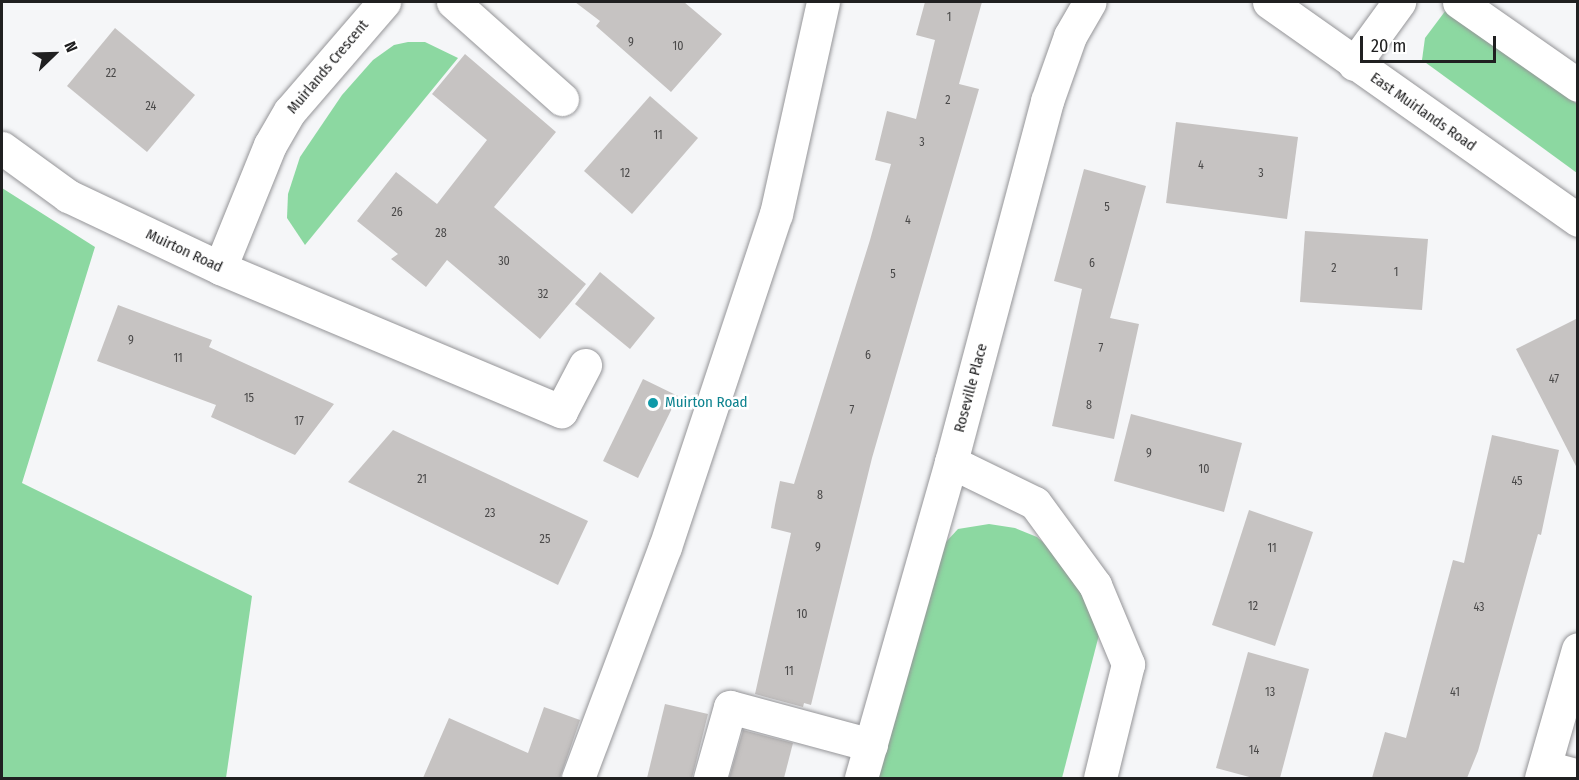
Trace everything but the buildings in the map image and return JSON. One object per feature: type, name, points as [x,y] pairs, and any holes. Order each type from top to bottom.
[{"type":"street","name":"Muirlands Crescent","points":[[220,268],[270,145],[290,111],[384,2]]},
{"type":"street","points":[[453,2],[562,99]]},
{"type":"street","points":[[578,778],[665,547],[776,213],[823,2]]},
{"type":"street","name":"Roseville Place","points":[[861,778],[951,462],[1047,101],[1070,36],[1090,2]]},
{"type":"street","name":"East Muirlands Road","points":[[1269,2],[1578,220]]},
{"type":"street","points":[[1354,64],[1399,2]]},
{"type":"street","points":[[1459,2],[1578,85]]},
{"type":"street","name":"Muirton Road","points":[[2,148],[68,196],[220,268],[561,411],[585,365]]},
{"type":"street","points":[[951,462],[1035,503],[1095,585],[1128,664],[1100,778]]},
{"type":"street","points":[[1578,649],[1543,773],[1578,776]]},
{"type":"street","points":[[710,778],[730,707],[871,745]]},
{"type":"green space","points":[[1446,10],[1577,104],[1577,173],[1422,60],[1425,38]]},
{"type":"green space","points":[[425,42],[458,58],[305,245],[287,218],[288,194],[300,157],[342,95],[373,60],[394,45]]},
{"type":"green space","points":[[2,188],[95,247],[22,483],[252,596],[226,778],[2,778]]},
{"type":"green space","points":[[989,524],[1015,528],[1037,537],[1071,567],[1100,631],[1062,778],[872,778],[924,593],[945,543],[958,529]]},
{"type":"place","name":"Muirton Road","points":[[653,403]]}]
